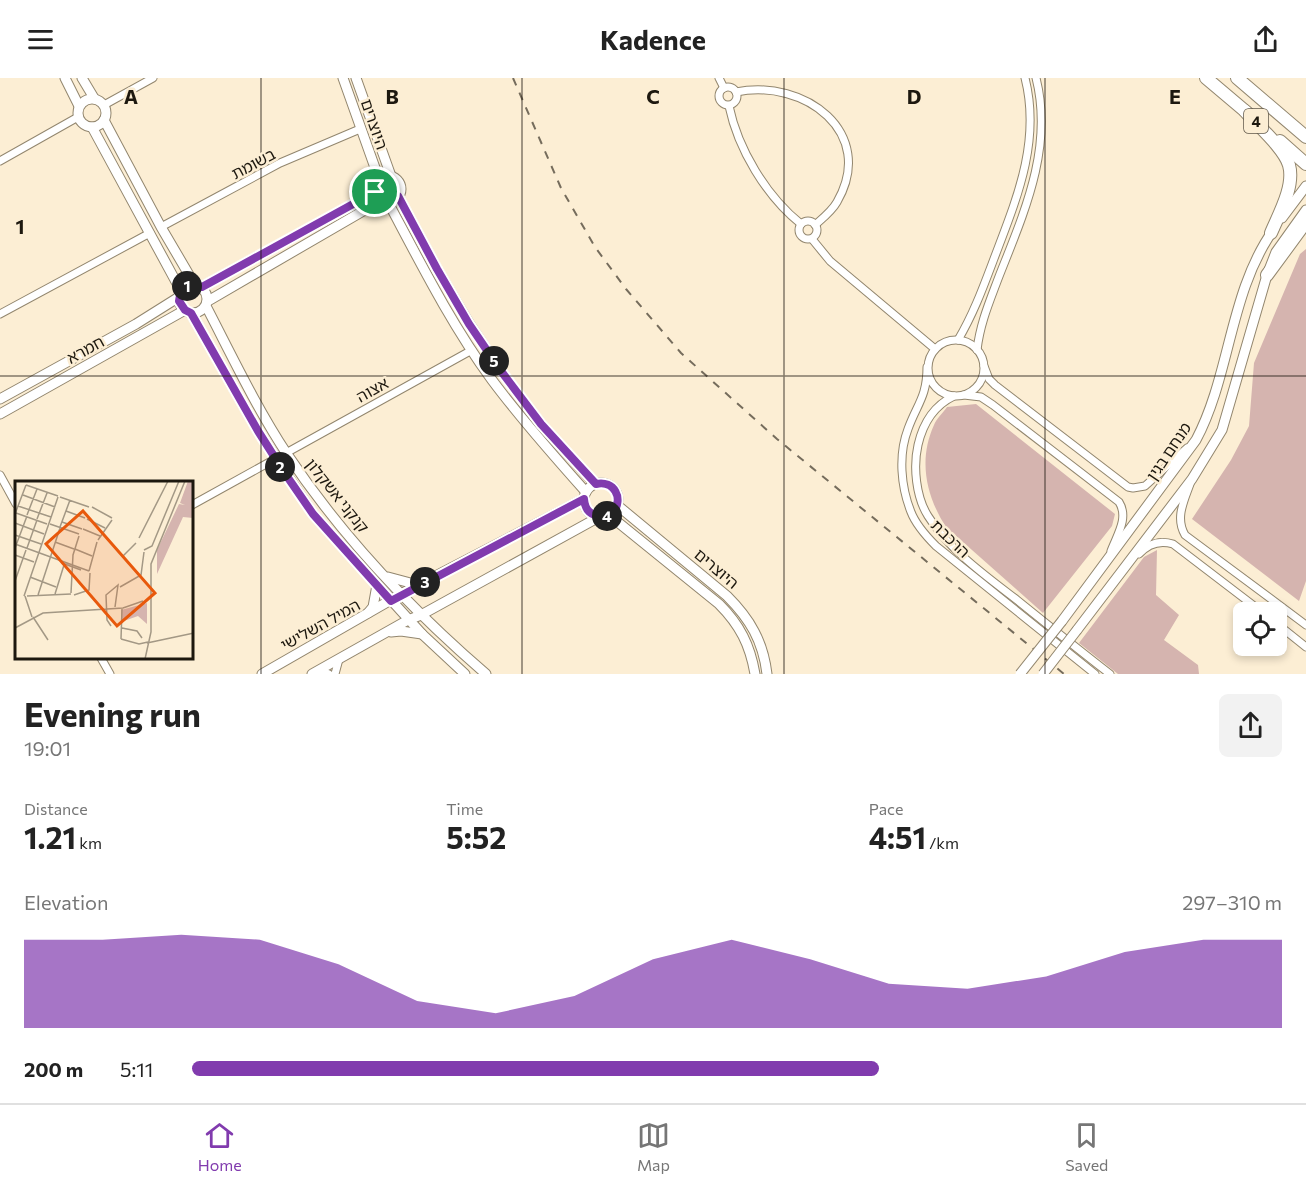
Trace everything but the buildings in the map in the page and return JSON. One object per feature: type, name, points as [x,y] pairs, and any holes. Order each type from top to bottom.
[{"type":"highway","name":"4","points":[[1206,78],[1306,164]]},
{"type":"highway","name":"4","points":[[1237,78],[1306,137]]},
{"type":"highway","points":[[1245,111],[1285,156],[1289,167],[1290,178],[1271,233]]},
{"type":"highway","points":[[1267,275],[1306,222]]},
{"type":"street","points":[[65,78],[79,105],[78,117],[83,125],[92,127],[99,125],[106,113],[104,105],[94,98],[82,78]]},
{"type":"street","points":[[104,105],[153,78]]},
{"type":"street","name":"היוצרים","points":[[343,78],[379,179]]},
{"type":"street","name":"היוצרים","points":[[356,78],[391,176]]},
{"type":"street","points":[[719,78],[724,88]]},
{"type":"street","points":[[958,340],[974,309],[1026,167],[1031,118],[1025,78]]},
{"type":"street","points":[[977,350],[982,320],[1037,169],[1042,117],[1036,78]]},
{"type":"street","points":[[736,92],[756,86],[773,86],[801,92],[823,106],[840,127],[848,152],[846,177],[837,202],[815,225]]},
{"type":"street","points":[[724,88],[731,88],[736,92]]},
{"type":"street","points":[[724,88],[719,97],[722,104],[729,106],[735,102],[736,92]]},
{"type":"street","points":[[79,105],[94,98]]},
{"type":"street","points":[[729,106],[736,131],[757,172],[782,207],[801,224]]},
{"type":"street","points":[[0,160],[78,117]]},
{"type":"street","points":[[104,120],[161,227],[198,286],[206,293],[207,303]]},
{"type":"street","points":[[92,127],[150,233],[180,294],[180,305],[188,312],[200,312],[207,303],[385,201],[394,200],[401,188],[399,182],[387,175],[375,184],[375,192],[385,201],[426,275],[491,378],[585,495],[585,505],[589,512],[598,517]]},
{"type":"street","name":"בשומת","points":[[161,227],[280,163],[360,129]]},
{"type":"street","name":"מנחם בגין","points":[[1020,674],[1196,440],[1206,421],[1255,261],[1271,233],[1306,186]]},
{"type":"street","points":[[180,294],[187,286],[198,286],[375,192]]},
{"type":"street","points":[[398,196],[469,324],[501,371],[541,424],[596,484]]},
{"type":"street","name":"מנחם בגין","points":[[1043,674],[1192,479],[1222,430],[1267,275],[1276,252],[1306,210]]},
{"type":"street","points":[[812,239],[817,233],[815,225],[807,221],[801,224],[798,231],[802,237],[812,239],[830,261],[935,349]]},
{"type":"street","points":[[0,314],[150,233]]},
{"type":"street","name":"חמרא","points":[[0,399],[136,324],[180,294]]},
{"type":"street","name":"קנקני אשקלון","points":[[207,303],[269,425],[324,506],[421,615],[486,674]]},
{"type":"street","name":"קנקני אשקלון","points":[[188,312],[275,459],[313,514],[408,620],[465,674]]},
{"type":"street","name":"חמרא","points":[[0,414],[188,312]]},
{"type":"street","points":[[1107,560],[1124,519],[1124,510],[1119,502],[981,397],[946,395],[932,384],[927,367],[935,349],[942,344],[958,340],[969,343],[982,358],[989,379],[995,385],[1128,487],[1145,486],[1196,440]]},
{"type":"street","name":"אצוה","points":[[286,453],[472,350]]},
{"type":"street","points":[[964,395],[979,384],[984,366]]},
{"type":"street","name":"הרכבת","points":[[927,367],[927,387],[908,428],[903,445],[904,488],[911,513],[921,530],[936,546],[1095,674]]},
{"type":"street","name":"הרכבת","points":[[954,396],[934,410],[920,435],[916,452],[916,477],[926,514],[939,532],[970,562],[1110,674]]},
{"type":"street","points":[[194,504],[275,459]]},
{"type":"street","points":[[0,475],[15,502]]},
{"type":"street","points":[[1192,479],[1180,514],[1185,535],[1306,625]]},
{"type":"street","points":[[316,672],[598,517],[609,515],[618,505],[618,495],[611,486],[605,483],[596,484],[585,495]]},
{"type":"street","name":"המיל השלישי","points":[[262,674],[403,593],[585,495]]},
{"type":"street","name":"היוצרים","points":[[618,505],[742,611],[754,628],[762,648],[767,674]]},
{"type":"street","name":"היוצרים","points":[[609,515],[719,604],[733,619],[744,634],[751,652],[755,674]]},
{"type":"street","points":[[1119,575],[1144,548],[1155,543],[1166,542],[1173,544],[1249,602]]},
{"type":"street","points":[[386,576],[418,585]]},
{"type":"street","points":[[367,614],[373,607],[377,585]]},
{"type":"street","points":[[434,627],[436,614],[444,601]]},
{"type":"street","points":[[386,633],[401,631],[422,634]]},
{"type":"street","points":[[1287,632],[1306,647]]},
{"type":"street","points":[[102,659],[110,674]]},
{"type":"street","points":[[335,674],[339,659]]},
{"type":"street","points":[[316,672],[329,674]]},
{"type":"shaded area","points":[[1306,249],[1306,581],[1299,601],[1192,519],[1231,460],[1249,426],[1254,363],[1300,254]]},
{"type":"shaded area","points":[[976,404],[1115,514],[1112,526],[1043,613],[946,527],[933,503],[926,478],[925,464],[929,438],[935,423],[947,407]]},
{"type":"shaded area","points":[[1157,550],[1156,595],[1179,615],[1164,640],[1198,665],[1199,674],[1118,674],[1079,643],[1144,557]]},
{"type":"railway","points":[[513,78],[561,188],[595,247],[626,289],[681,353],[777,439],[1064,674]]},
{"type":"route","points":[[375,192],[379,199],[388,202],[398,196],[469,324],[541,424],[596,484],[605,483],[611,486],[618,495],[617,508],[608,516],[594,516],[589,512],[584,499],[391,601],[313,514],[258,431],[191,313],[180,305],[179,301],[181,291],[187,286],[202,287],[375,192]]}]
